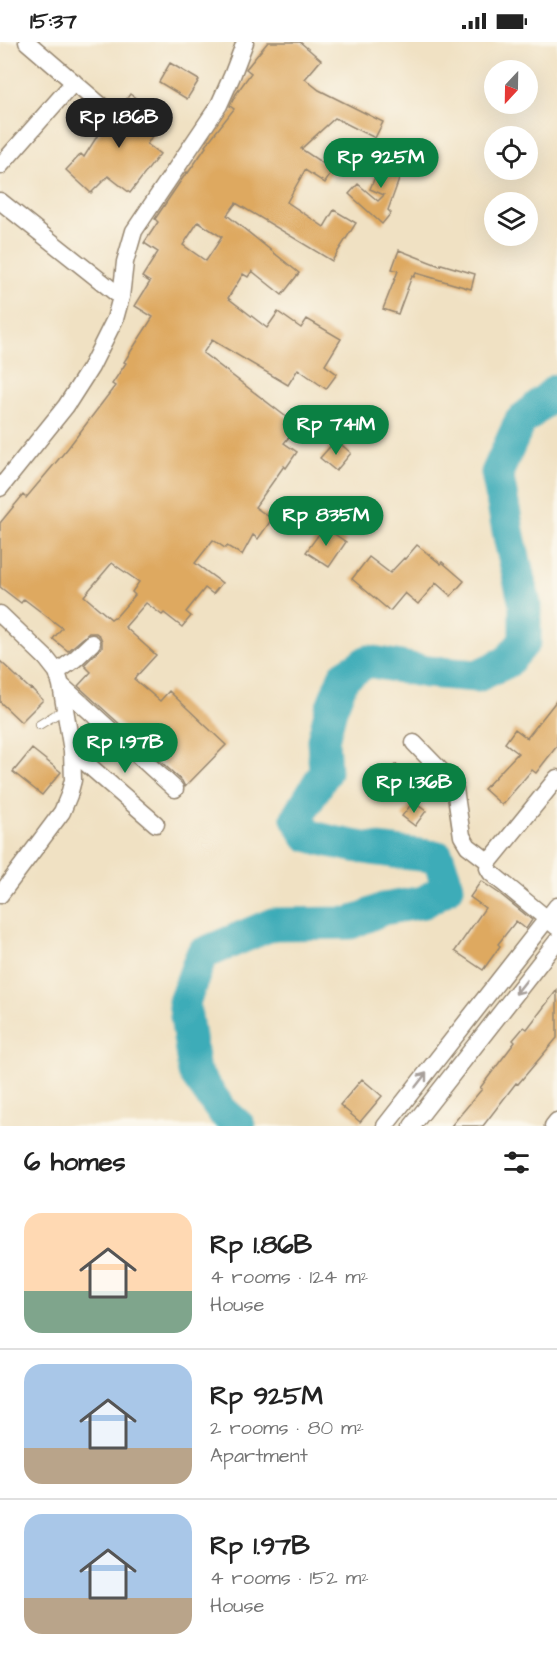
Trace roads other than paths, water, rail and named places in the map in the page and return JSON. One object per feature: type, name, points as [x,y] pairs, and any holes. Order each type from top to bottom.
[{"type":"street","points":[[27,42],[105,109]]},
{"type":"street","points":[[0,488],[48,430],[78,389],[115,319],[121,297],[125,262],[134,231],[219,105],[245,42]]},
{"type":"street","points":[[0,165],[74,82]]},
{"type":"street","points":[[0,201],[121,297]]},
{"type":"street","points":[[0,614],[46,658],[59,679],[175,789]]},
{"type":"street","points":[[0,895],[62,812],[69,795],[73,780],[72,751],[59,679],[92,642]]},
{"type":"street","points":[[414,743],[448,778],[455,789],[462,836],[468,846],[489,862]]},
{"type":"street","points":[[72,751],[156,824]]},
{"type":"street","points":[[385,1126],[554,917],[491,873],[488,868],[489,862],[557,778]]},
{"type":"street","points":[[412,1126],[557,941]]},
{"type":"street","points":[[553,1126],[557,1121]]},
{"type":"lane","points":[[39,725],[65,709]]},
{"type":"waterway","points":[[239,1126],[222,1111],[194,1072],[184,1002],[202,954],[273,924],[351,923],[383,909],[424,902],[448,887],[438,857],[372,849],[307,835],[297,818],[325,772],[323,740],[331,709],[344,676],[368,661],[427,672],[477,676],[507,662],[525,641],[525,604],[497,473],[520,422],[557,390]]}]
